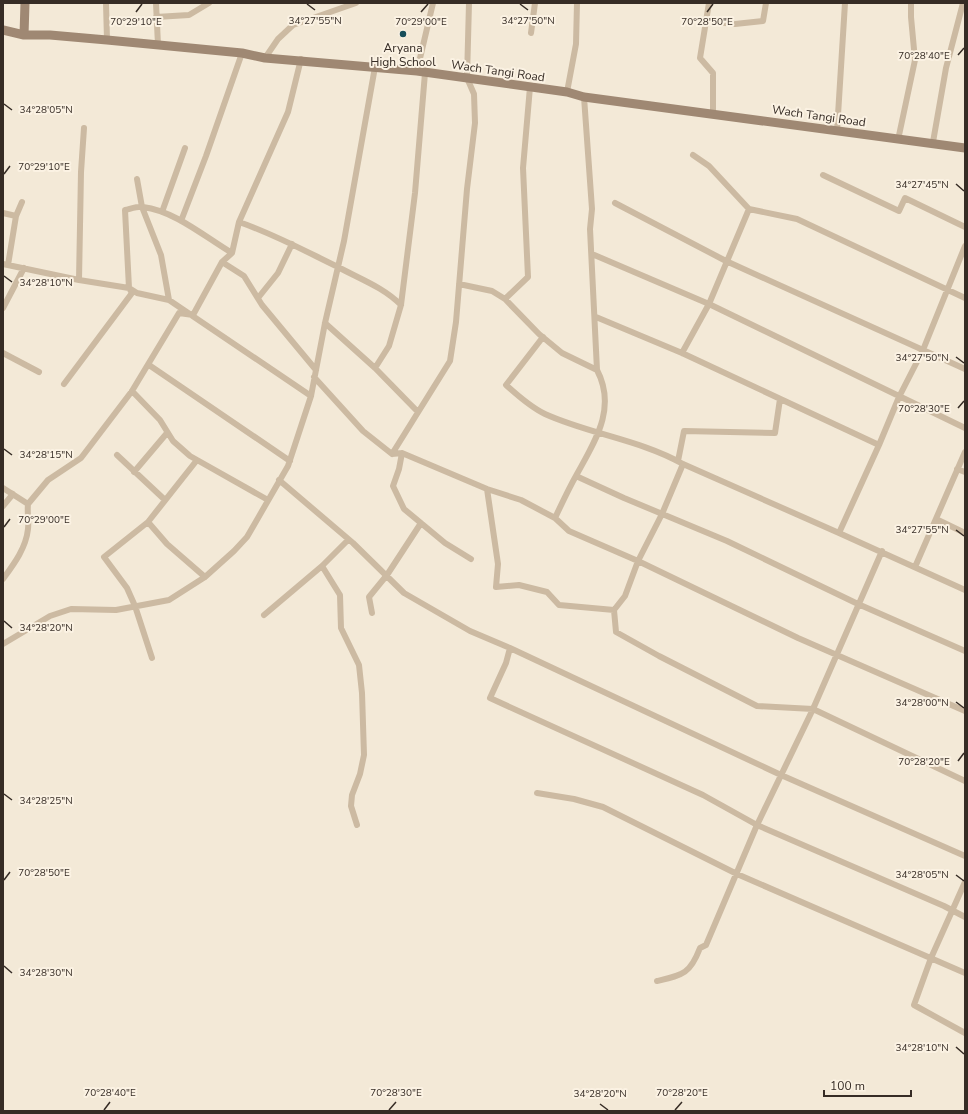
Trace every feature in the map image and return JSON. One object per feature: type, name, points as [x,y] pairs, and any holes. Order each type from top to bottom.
[{"type":"main road","points":[[24,35],[25,3]]},
{"type":"main road","name":"Wach Tangi Road","points":[[3,30],[24,35],[50,35],[107,40],[242,53],[265,58],[301,60],[421,72],[567,92],[584,97],[713,113],[898,140],[933,142],[965,148]]},
{"type":"street","points":[[106,3],[107,40]]},
{"type":"street","points":[[156,3],[158,45]]},
{"type":"street","points":[[156,16],[189,15],[209,3]]},
{"type":"street","points":[[265,58],[278,39],[293,25],[356,3]]},
{"type":"street","points":[[375,368],[388,346],[401,305],[415,193],[421,72],[433,3]]},
{"type":"street","points":[[392,454],[450,361],[456,322],[475,123],[474,94],[467,78],[469,3]]},
{"type":"street","points":[[531,33],[535,3]]},
{"type":"street","points":[[567,92],[576,44],[577,3]]},
{"type":"street","points":[[709,3],[700,58],[713,73],[713,113]]},
{"type":"street","points":[[706,21],[735,24],[762,21],[766,3]]},
{"type":"street","points":[[837,131],[845,3]]},
{"type":"street","points":[[898,140],[915,60],[910,17],[911,3]]},
{"type":"street","points":[[933,142],[946,68],[964,3]]},
{"type":"street","points":[[181,221],[206,156],[242,53]]},
{"type":"street","points":[[193,315],[222,262],[232,254],[239,222],[288,112],[301,60]]},
{"type":"street","points":[[3,644],[50,616],[71,609],[116,610],[169,600],[205,577],[247,537],[290,461],[310,396],[338,268],[375,67]]},
{"type":"street","points":[[505,299],[528,277],[523,168],[530,87]]},
{"type":"street","points":[[555,518],[599,434],[606,404],[603,380],[597,370],[596,317],[590,229],[592,209],[584,97]]},
{"type":"street","points":[[79,280],[84,128]]},
{"type":"street","points":[[162,212],[185,148]]},
{"type":"street","points":[[693,155],[709,166],[749,209],[797,218],[965,298]]},
{"type":"street","points":[[823,175],[899,211],[905,198],[965,227]]},
{"type":"street","points":[[137,179],[142,207],[161,255],[169,300]]},
{"type":"street","points":[[22,202],[16,216],[5,264],[79,280],[129,288],[137,293],[169,300],[310,396]]},
{"type":"street","points":[[615,203],[726,261],[965,369]]},
{"type":"street","points":[[64,384],[132,293],[129,288],[125,210],[142,207],[162,212],[181,221],[232,254]]},
{"type":"street","points":[[682,353],[708,304],[749,209]]},
{"type":"street","points":[[3,213],[16,216]]},
{"type":"street","points":[[239,222],[271,233],[390,294],[401,305]]},
{"type":"street","points":[[258,298],[278,273],[292,244]]},
{"type":"street","points":[[839,533],[899,397],[923,350],[949,290],[965,246]]},
{"type":"street","points":[[592,254],[708,304],[965,428]]},
{"type":"street","points":[[222,262],[244,276],[258,298],[316,370]]},
{"type":"street","points":[[3,308],[24,268]]},
{"type":"street","points":[[459,284],[492,291],[505,299],[543,337],[567,356],[597,370]]},
{"type":"street","points":[[3,579],[13,565],[24,544],[28,528],[28,504],[48,480],[81,458],[132,391],[149,366],[179,314],[193,315]]},
{"type":"street","points":[[596,317],[682,353],[879,445]]},
{"type":"street","points":[[325,323],[375,368],[418,412]]},
{"type":"street","points":[[543,337],[506,385],[544,414],[599,434],[668,455],[680,463],[882,551],[965,590]]},
{"type":"street","points":[[3,353],[40,372]]},
{"type":"street","points":[[149,366],[290,461]]},
{"type":"street","points":[[314,377],[363,431],[392,454],[402,453],[487,490],[521,500],[555,518],[569,531],[638,561],[798,638],[965,711]]},
{"type":"street","points":[[132,391],[160,420],[167,433],[194,460],[198,460],[235,483],[268,500]]},
{"type":"street","points":[[780,399],[775,434],[684,431],[680,463],[662,514],[638,561],[625,596],[614,610],[616,632],[659,656],[757,706],[813,709],[965,781]]},
{"type":"street","points":[[134,472],[167,433]]},
{"type":"street","points":[[915,566],[965,452]]},
{"type":"street","points":[[402,453],[400,469],[393,486],[404,509],[445,543],[471,559]]},
{"type":"street","points":[[117,455],[165,500]]},
{"type":"street","points":[[152,658],[135,606],[127,588],[104,557],[148,522],[198,460]]},
{"type":"street","points":[[957,469],[965,472]]},
{"type":"street","points":[[576,476],[727,541],[858,604],[965,651]]},
{"type":"street","points":[[279,480],[387,575],[404,593],[470,631],[510,648],[781,775],[965,856]]},
{"type":"street","points":[[3,488],[28,504]]},
{"type":"street","points":[[487,490],[498,564],[496,587],[519,585],[547,592],[559,605],[614,610]]},
{"type":"street","points":[[3,506],[13,494]]},
{"type":"street","points":[[936,519],[965,533]]},
{"type":"street","points":[[148,522],[167,544],[205,577]]},
{"type":"street","points":[[372,613],[369,597],[387,575],[421,523]]},
{"type":"street","points":[[264,615],[322,566],[348,540]]},
{"type":"street","points":[[657,981],[681,976],[694,962],[700,948],[706,945],[757,826],[813,709],[882,551]]},
{"type":"street","points":[[322,566],[340,595],[341,628],[359,665],[362,693],[364,755],[360,774],[352,794],[351,806],[357,825]]},
{"type":"street","points":[[510,648],[506,663],[490,698],[703,795],[757,826],[952,910],[965,917]]},
{"type":"street","points":[[537,793],[574,799],[604,808],[737,874],[965,973]]},
{"type":"street","points":[[965,882],[931,958],[914,1005],[965,1033]]},
{"type":"place","name":"Aryana High School","points":[[403,34]]}]
